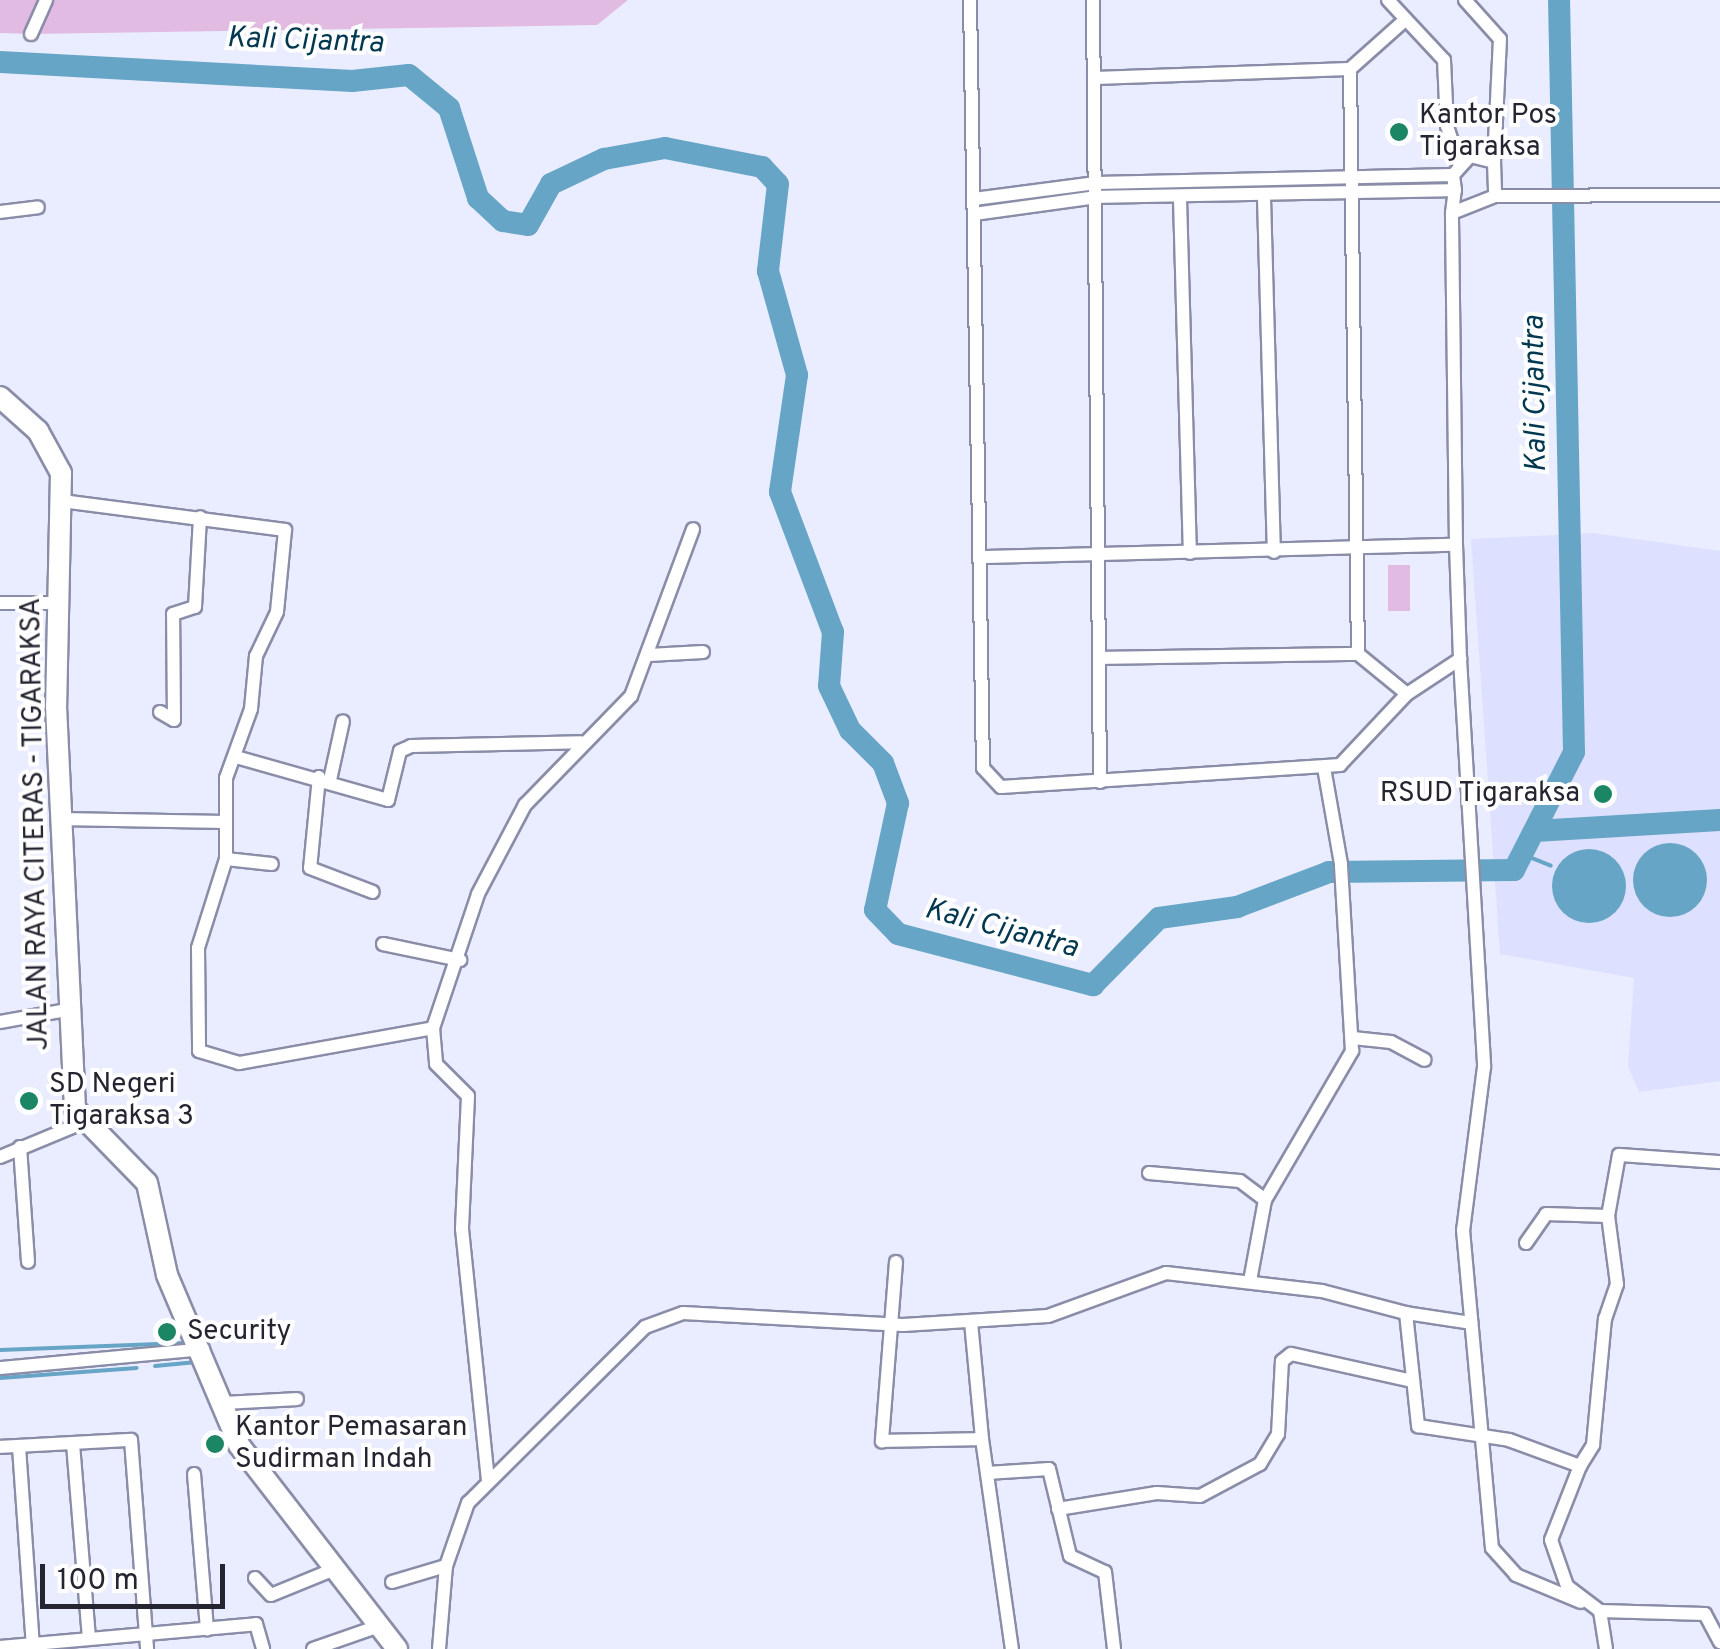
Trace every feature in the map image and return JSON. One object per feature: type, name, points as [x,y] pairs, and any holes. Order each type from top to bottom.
[{"type":"main road","name":"JALAN RAYA CITERAS - TIGARAKSA","points":[[0,397],[54,452],[62,502],[57,604],[67,1010],[71,1092],[86,1121]]},
{"type":"main road","points":[[86,1121],[134,1160],[146,1183],[167,1275],[226,1403],[238,1445],[339,1567],[397,1649]]},
{"type":"street","points":[[31,34],[46,0]]},
{"type":"street","points":[[970,0],[988,780],[1100,782],[1324,768],[1345,762],[1408,694],[1460,659]]},
{"type":"street","points":[[1092,0],[1101,554],[1100,782]]},
{"type":"street","points":[[1388,0],[1444,60],[1446,126],[1456,176],[1452,213],[1456,546],[1460,659],[1478,856],[1484,1115],[1463,1230],[1492,1548],[1516,1575],[1600,1611],[1705,1614],[1720,1642]]},
{"type":"street","points":[[1464,0],[1500,39],[1496,196]]},
{"type":"street","points":[[1094,78],[1350,69],[1405,20]]},
{"type":"street","points":[[1350,69],[1360,552],[1358,654]]},
{"type":"street","points":[[1097,190],[1180,199],[1354,195],[1456,176],[1494,162]]},
{"type":"street","points":[[974,207],[1097,190],[1456,176]]},
{"type":"street","points":[[1452,213],[1496,196],[1574,200],[1720,195]]},
{"type":"street","points":[[1264,198],[1274,552]]},
{"type":"street","points":[[1180,199],[1190,553]]},
{"type":"street","points":[[0,212],[38,207]]},
{"type":"street","points":[[62,502],[285,530],[277,612],[256,656],[236,757],[225,822],[226,859],[198,948],[202,1058],[239,1063],[433,1028]]},
{"type":"street","points":[[160,712],[174,720],[173,614],[196,607],[200,517]]},
{"type":"street","points":[[488,1479],[462,1229],[468,1096],[436,1064],[433,1028],[460,960],[478,894],[525,806],[580,742],[632,696],[693,528]]},
{"type":"street","points":[[982,557],[1360,552],[1456,546]]},
{"type":"street","points":[[0,603],[57,604]]},
{"type":"street","points":[[649,655],[703,652]]},
{"type":"street","points":[[1100,658],[1358,654],[1408,694]]},
{"type":"street","points":[[343,722],[325,779],[310,868],[374,892]]},
{"type":"street","points":[[236,757],[392,800],[400,751],[411,746],[580,742]]},
{"type":"street","points":[[1250,1281],[1265,1200],[1294,1164],[1308,1115],[1346,1065],[1352,1038],[1341,864],[1324,768]]},
{"type":"street","points":[[60,819],[225,822]]},
{"type":"street","points":[[226,859],[272,864]]},
{"type":"street","points":[[383,944],[460,960]]},
{"type":"street","points":[[0,1022],[67,1010]]},
{"type":"street","points":[[1352,1038],[1390,1042],[1425,1060]]},
{"type":"street","points":[[0,1157],[86,1121]]},
{"type":"street","points":[[20,1148],[28,1262]]},
{"type":"street","points":[[1584,1603],[1554,1563],[1551,1540],[1580,1466],[1594,1446],[1605,1319],[1617,1284],[1608,1216],[1619,1155],[1628,1150],[1720,1162]]},
{"type":"street","points":[[1149,1172],[1240,1180],[1265,1200]]},
{"type":"street","points":[[1526,1243],[1546,1214],[1608,1216]]},
{"type":"street","points":[[896,1262],[888,1322],[882,1441],[982,1439]]},
{"type":"street","points":[[440,1649],[446,1566],[457,1524],[488,1479],[645,1327],[682,1313],[971,1322],[1074,1311],[1166,1273],[1250,1281],[1406,1314],[1471,1323]]},
{"type":"street","points":[[1406,1314],[1408,1380],[1418,1426],[1479,1436],[1580,1466]]},
{"type":"street","points":[[971,1322],[982,1439],[1012,1649]]},
{"type":"street","points":[[0,1368],[203,1349]]},
{"type":"street","points":[[1058,1509],[1162,1492],[1200,1496],[1251,1470],[1278,1434],[1282,1361],[1291,1354],[1408,1380]]},
{"type":"street","points":[[226,1403],[297,1398]]},
{"type":"street","points":[[0,1447],[131,1440],[146,1643]]},
{"type":"street","points":[[73,1444],[89,1638]]},
{"type":"street","points":[[18,1447],[33,1645]]},
{"type":"street","points":[[987,1472],[1046,1466],[1074,1562],[1104,1572],[1114,1649]]},
{"type":"street","points":[[194,1474],[208,1629]]},
{"type":"street","points":[[392,1582],[446,1566]]},
{"type":"street","points":[[255,1578],[271,1595],[339,1567]]},
{"type":"street","points":[[1600,1611],[1606,1649]]},
{"type":"street","points":[[0,1647],[89,1638],[146,1643],[208,1629],[256,1624],[263,1649]]},
{"type":"street","points":[[314,1649],[379,1626]]},
{"type":"shaded area","points":[[0,0],[628,0],[597,25],[31,34],[0,33]]},
{"type":"shaded area","name":"RSUD Tigaraksa","points":[[1593,533],[1720,551],[1720,1081],[1639,1092],[1628,1066],[1634,978],[1500,954],[1471,539]]},
{"type":"shaded area","points":[[1388,565],[1410,565],[1410,611],[1388,611]]},
{"type":"shaded area","points":[[1670,843],[1696,854],[1707,880],[1696,906],[1670,917],[1644,906],[1633,880],[1644,854]]},
{"type":"shaded area","points":[[1589,849],[1615,860],[1626,886],[1615,912],[1589,923],[1563,912],[1552,886],[1563,860]]},
{"type":"waterway","name":"Kali Cijantra","points":[[0,62],[352,81],[409,75],[449,108],[478,198],[503,221],[528,225],[551,184],[604,159],[665,148],[762,167],[778,184],[768,271],[797,375],[780,492],[833,632],[829,686],[850,730],[883,763],[898,803],[875,910],[898,934],[1093,985],[1159,918],[1237,907],[1329,872],[1514,870],[1574,752],[1559,0]]},
{"type":"waterway","points":[[1535,831],[1720,820]]},
{"type":"waterway","points":[[1522,854],[1551,866]]},
{"type":"waterway","points":[[0,1350],[185,1343]]},
{"type":"waterway","points":[[155,1366],[197,1362]]},
{"type":"waterway","points":[[0,1378],[137,1368]]},
{"type":"place","name":"Kantor Pos Tigaraksa","points":[[1399,132]]},
{"type":"place","name":"RSUD Tigaraksa","points":[[1603,794]]},
{"type":"place","name":"SD Negeri Tigaraksa 3","points":[[29,1101]]},
{"type":"place","name":"Security","points":[[167,1332]]},
{"type":"place","name":"Kantor Pemasaran Sudirman Indah","points":[[215,1444]]}]
